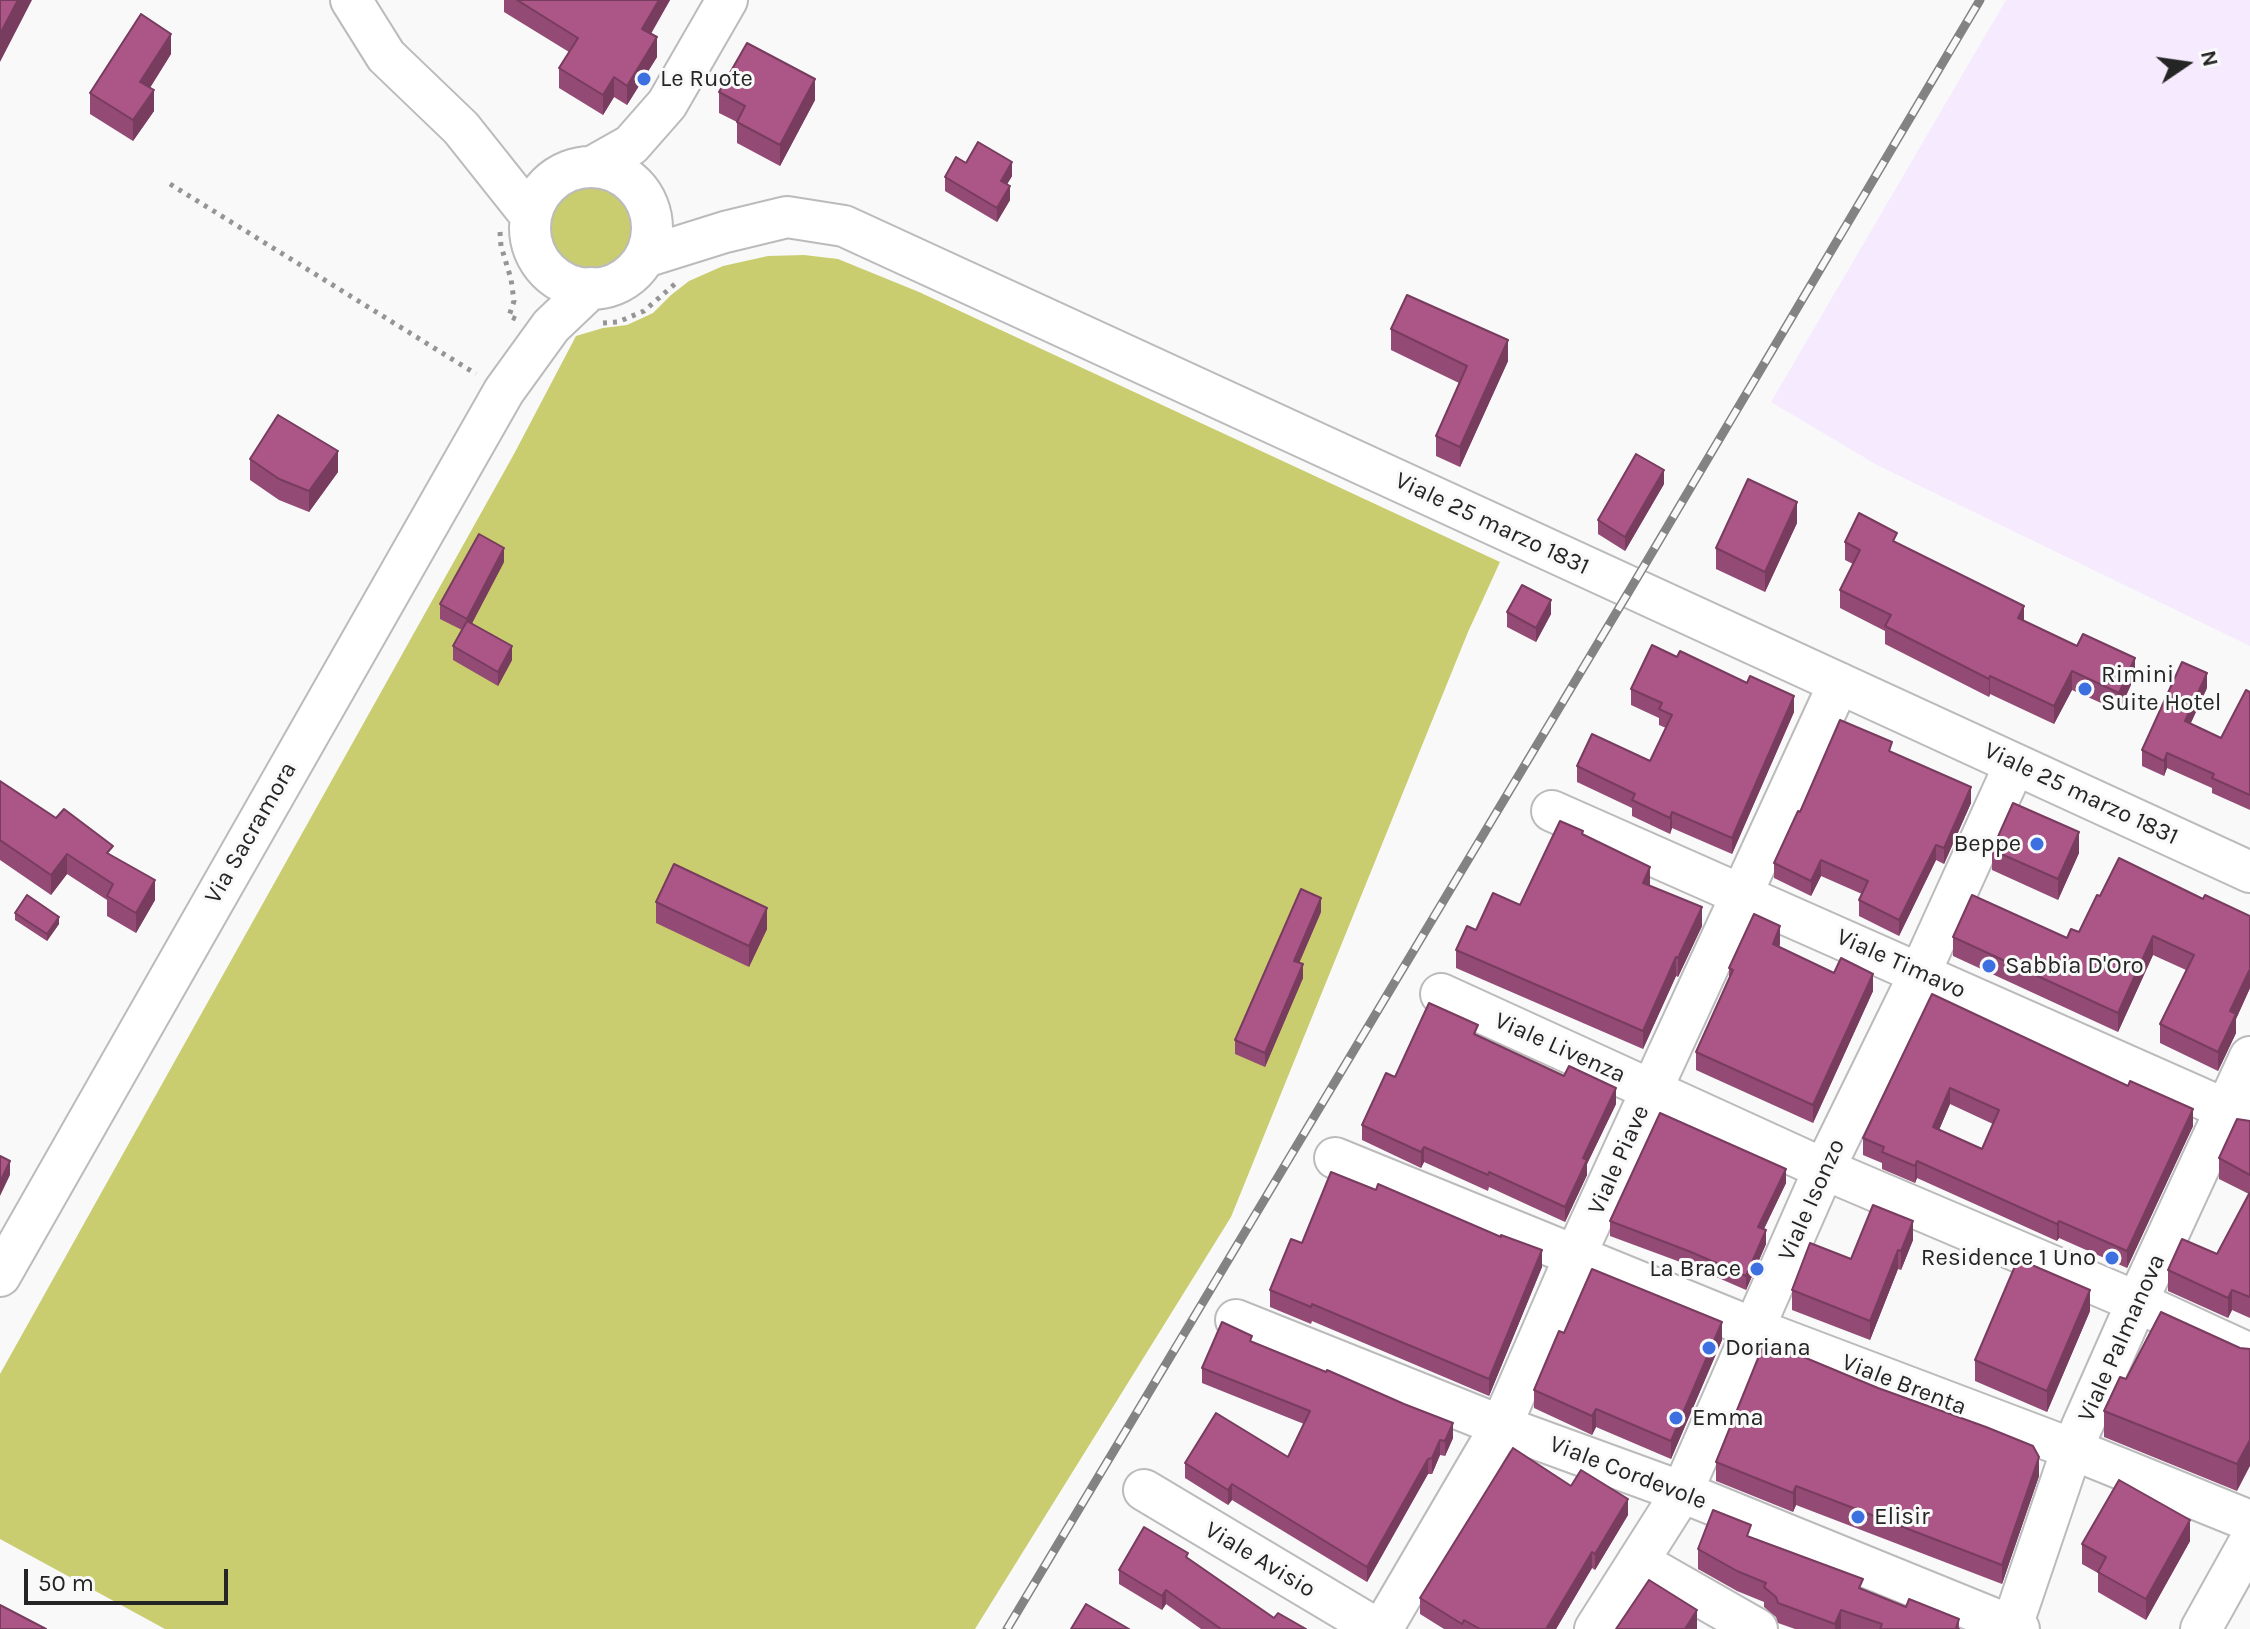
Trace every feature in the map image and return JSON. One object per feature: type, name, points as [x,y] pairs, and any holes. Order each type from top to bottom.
[{"type":"street","points":[[351,0],[386,56],[461,128],[553,181]]},
{"type":"street","points":[[522,231],[539,197],[553,181],[564,173],[592,167],[631,145],[667,104],[727,0]]},
{"type":"street","points":[[646,204],[667,104]]},
{"type":"street","points":[[461,128],[546,269],[563,282],[581,288],[591,306]]},
{"type":"street","points":[[591,306],[600,288],[618,283],[633,272],[645,257],[652,229],[646,204],[628,179],[611,170],[592,167]]},
{"type":"street","name":"Viale 25 marzo 1831","points":[[646,204],[725,232]]},
{"type":"street","name":"Viale 25 marzo 1831","points":[[645,257],[787,217],[844,226],[2250,872]]},
{"type":"street","name":"Via Sacramora","points":[[504,391],[532,319],[522,231]]},
{"type":"street","name":"Via Sacramora","points":[[0,1276],[504,391],[551,326],[591,306]]},
{"type":"street","name":"Viale Piave","points":[[1379,1629],[1501,1426],[1575,1256],[1839,683]]},
{"type":"street","name":"Viale Isonzo","points":[[1595,1629],[1682,1492],[1824,1169],[1920,973],[2015,764]]},
{"type":"street","name":"Viale Timavo","points":[[1552,811],[2238,1114]]},
{"type":"street","name":"Viale Livenza","points":[[1441,994],[1824,1169],[2137,1302],[2250,1354]]},
{"type":"street","name":"Viale Palmanova","points":[[2016,1628],[2072,1449],[2137,1302],[2238,1114],[2250,1057]]},
{"type":"street","name":"Viale Brenta","points":[[1335,1158],[1755,1329],[2072,1449],[2250,1521]]},
{"type":"street","name":"Viale Cordevole","points":[[1236,1320],[1501,1426],[1682,1492],[2016,1628]]},
{"type":"street","name":"Viale Avisio","points":[[1144,1490],[1379,1629]]},
{"type":"street","points":[[2201,1629],[2250,1541]]},
{"type":"street","points":[[1638,1561],[1757,1629]]},
{"type":"path","points":[[170,184],[504,391]]},
{"type":"path","points":[[520,320],[509,316],[514,301],[501,246],[522,231]]},
{"type":"path","points":[[591,306],[618,322],[644,311],[682,277]]},
{"type":"shaded area","points":[[2006,0],[2250,0],[2250,646],[1877,465],[1771,402]]},
{"type":"green space","points":[[591,188],[606,191],[619,200],[628,213],[631,228],[628,243],[619,256],[606,265],[591,268],[576,265],[563,256],[554,243],[551,228],[554,213],[563,200],[576,191]]},
{"type":"green space","points":[[804,255],[838,259],[919,292],[1500,562],[1468,632],[1231,1217],[975,1629],[165,1629],[0,1539],[0,1374],[514,454],[576,336],[627,325],[653,313],[689,281],[723,266],[768,256]]},
{"type":"building","points":[[0,0],[18,0],[0,34]]},
{"type":"building","points":[[517,0],[659,0],[642,29],[657,37],[627,86],[614,77],[603,95],[559,68],[578,38]]},
{"type":"building","points":[[141,14],[171,34],[140,82],[154,90],[133,120],[90,93]]},
{"type":"building","points":[[747,43],[815,79],[780,145],[737,122],[745,106],[719,92]]},
{"type":"building","points":[[978,142],[1012,162],[1001,181],[1010,186],[997,208],[945,177],[956,157],[966,163]]},
{"type":"building","points":[[1407,295],[1508,340],[1460,447],[1436,436],[1467,366],[1391,329]]},
{"type":"building","points":[[278,415],[338,451],[309,491],[279,479],[250,459]]},
{"type":"building","points":[[1636,454],[1664,470],[1625,537],[1598,520]]},
{"type":"building","points":[[1748,479],[1797,502],[1765,572],[1716,548]]},
{"type":"building","points":[[1859,513],[1897,533],[1893,541],[2024,606],[2018,618],[2077,646],[2083,634],[2135,658],[2119,693],[2072,671],[2054,706],[1990,676],[1989,679],[1885,626],[1891,615],[1840,590],[1860,550],[1845,542]]},
{"type":"building","points":[[479,534],[504,548],[467,619],[440,604]]},
{"type":"building","points":[[1522,585],[1551,600],[1536,628],[1507,612]]},
{"type":"building","points":[[467,621],[512,646],[498,672],[453,646]]},
{"type":"building","points":[[1652,645],[1677,657],[1680,651],[1747,683],[1750,676],[1794,696],[1732,838],[1672,812],[1670,818],[1632,800],[1635,794],[1577,766],[1592,734],[1650,761],[1672,715],[1659,709],[1662,703],[1631,689]]},
{"type":"building","points":[[2182,662],[2207,673],[2185,721],[2221,738],[2246,690],[2250,692],[2250,795],[2212,778],[2214,774],[2167,753],[2164,761],[2142,750]]},
{"type":"building","points":[[1840,720],[1892,742],[1889,751],[1971,787],[1944,848],[1936,845],[1899,920],[1859,900],[1868,881],[1821,860],[1811,881],[1774,863]]},
{"type":"building","points":[[0,781],[56,818],[64,809],[113,846],[107,853],[155,880],[136,913],[107,896],[113,884],[67,854],[51,875],[0,840]]},
{"type":"building","points":[[2013,803],[2079,832],[2058,879],[1992,850]]},
{"type":"building","points":[[1560,821],[1650,867],[1643,883],[1702,907],[1643,1031],[1456,950],[1467,926],[1476,930],[1493,893],[1520,905]]},
{"type":"building","points":[[2119,858],[2203,899],[2205,895],[2250,916],[2250,969],[2230,1011],[2236,1014],[2218,1052],[2160,1024],[2194,955],[2153,936],[2118,1013],[1953,937],[1972,895],[2067,938],[2071,929],[2079,932]]},
{"type":"building","points":[[674,864],[767,908],[749,946],[656,902]]},
{"type":"building","points":[[1301,889],[1321,898],[1294,961],[1303,964],[1265,1053],[1235,1040]]},
{"type":"building","points":[[27,895],[59,917],[47,934],[15,913]]},
{"type":"building","points":[[1754,914],[1780,926],[1773,944],[1834,973],[1841,958],[1873,974],[1813,1105],[1696,1052]]},
{"type":"building","points":[[1932,994],[2128,1086],[2130,1081],[2193,1109],[2127,1251],[2059,1221],[2057,1224],[1917,1161],[1915,1166],[1882,1152],[1884,1147],[1863,1138]],"holes":[[[1950,1088],[1999,1110],[1982,1149],[1933,1127]]]},
{"type":"building","points":[[1429,1003],[1478,1025],[1474,1034],[1564,1076],[1569,1066],[1616,1088],[1583,1158],[1587,1160],[1565,1207],[1489,1172],[1488,1175],[1424,1147],[1421,1152],[1362,1125],[1386,1073],[1395,1077]]},
{"type":"building","points":[[1660,1113],[1786,1169],[1758,1227],[1766,1230],[1746,1276],[1610,1221]]},
{"type":"building","points":[[2237,1119],[2250,1121],[2250,1175],[2219,1158]]},
{"type":"building","points":[[0,1156],[10,1161],[0,1182]]},
{"type":"building","points":[[1331,1172],[1376,1190],[1378,1184],[1501,1237],[1542,1250],[1489,1379],[1312,1304],[1311,1307],[1270,1290],[1291,1239],[1302,1243]]},
{"type":"building","points":[[2250,1192],[2250,1297],[2232,1290],[2228,1298],[2168,1270],[2182,1239],[2217,1254]]},
{"type":"building","points":[[1873,1205],[1913,1221],[1870,1321],[1792,1290],[1810,1243],[1851,1259]]},
{"type":"building","points":[[2018,1259],[2090,1290],[2047,1391],[1975,1360]]},
{"type":"building","points":[[1592,1269],[1722,1322],[1671,1441],[1596,1409],[1592,1416],[1534,1390],[1559,1331],[1564,1333]]},
{"type":"building","points":[[2161,1312],[2240,1348],[2250,1349],[2250,1440],[2237,1464],[2104,1411],[2120,1377],[2126,1379]]},
{"type":"building","points":[[1222,1322],[1252,1336],[1250,1341],[1453,1423],[1445,1441],[1440,1440],[1432,1458],[1428,1459],[1367,1567],[1232,1484],[1228,1490],[1185,1463],[1216,1413],[1288,1457],[1310,1411],[1202,1368]]},
{"type":"building","points":[[1765,1341],[1878,1388],[2033,1446],[2039,1457],[2002,1565],[1796,1486],[1793,1493],[1716,1462]]},
{"type":"building","points":[[1513,1448],[1571,1486],[1581,1470],[1628,1499],[1546,1629],[1480,1629],[1464,1620],[1462,1624],[1420,1598]]},
{"type":"building","points":[[2119,1480],[2190,1520],[2146,1599],[2098,1572],[2106,1557],[2082,1544]]},
{"type":"building","points":[[1713,1510],[1751,1525],[1747,1536],[1863,1579],[1859,1588],[1906,1607],[1909,1599],[1959,1619],[1956,1628],[1959,1629],[1880,1629],[1882,1624],[1841,1610],[1835,1624],[1778,1603],[1776,1597],[1764,1587],[1766,1583],[1698,1549]]},
{"type":"building","points":[[1144,1527],[1188,1553],[1186,1557],[1274,1618],[1278,1613],[1306,1629],[1221,1629],[1166,1590],[1162,1596],[1119,1570]]},
{"type":"building","points":[[1649,1580],[1697,1610],[1685,1629],[1616,1629]]},
{"type":"building","points":[[1086,1604],[1129,1629],[1071,1629]]},
{"type":"building","points":[[0,1605],[46,1629],[0,1629]]},
{"type":"railway","points":[[1007,1629],[1980,0]]},
{"type":"place","name":"Le Ruote","points":[[644,79]]},
{"type":"place","name":"Rimini Suite Hotel","points":[[2085,689]]},
{"type":"place","name":"Beppe","points":[[2037,844]]},
{"type":"place","name":"Sabbia D'Oro","points":[[1989,966]]},
{"type":"place","name":"Residence 1 Uno","points":[[2112,1258]]},
{"type":"place","name":"La Brace","points":[[1757,1269]]},
{"type":"place","name":"Doriana","points":[[1709,1348]]},
{"type":"place","name":"Emma","points":[[1676,1418]]},
{"type":"place","name":"Elisir","points":[[1858,1517]]}]
